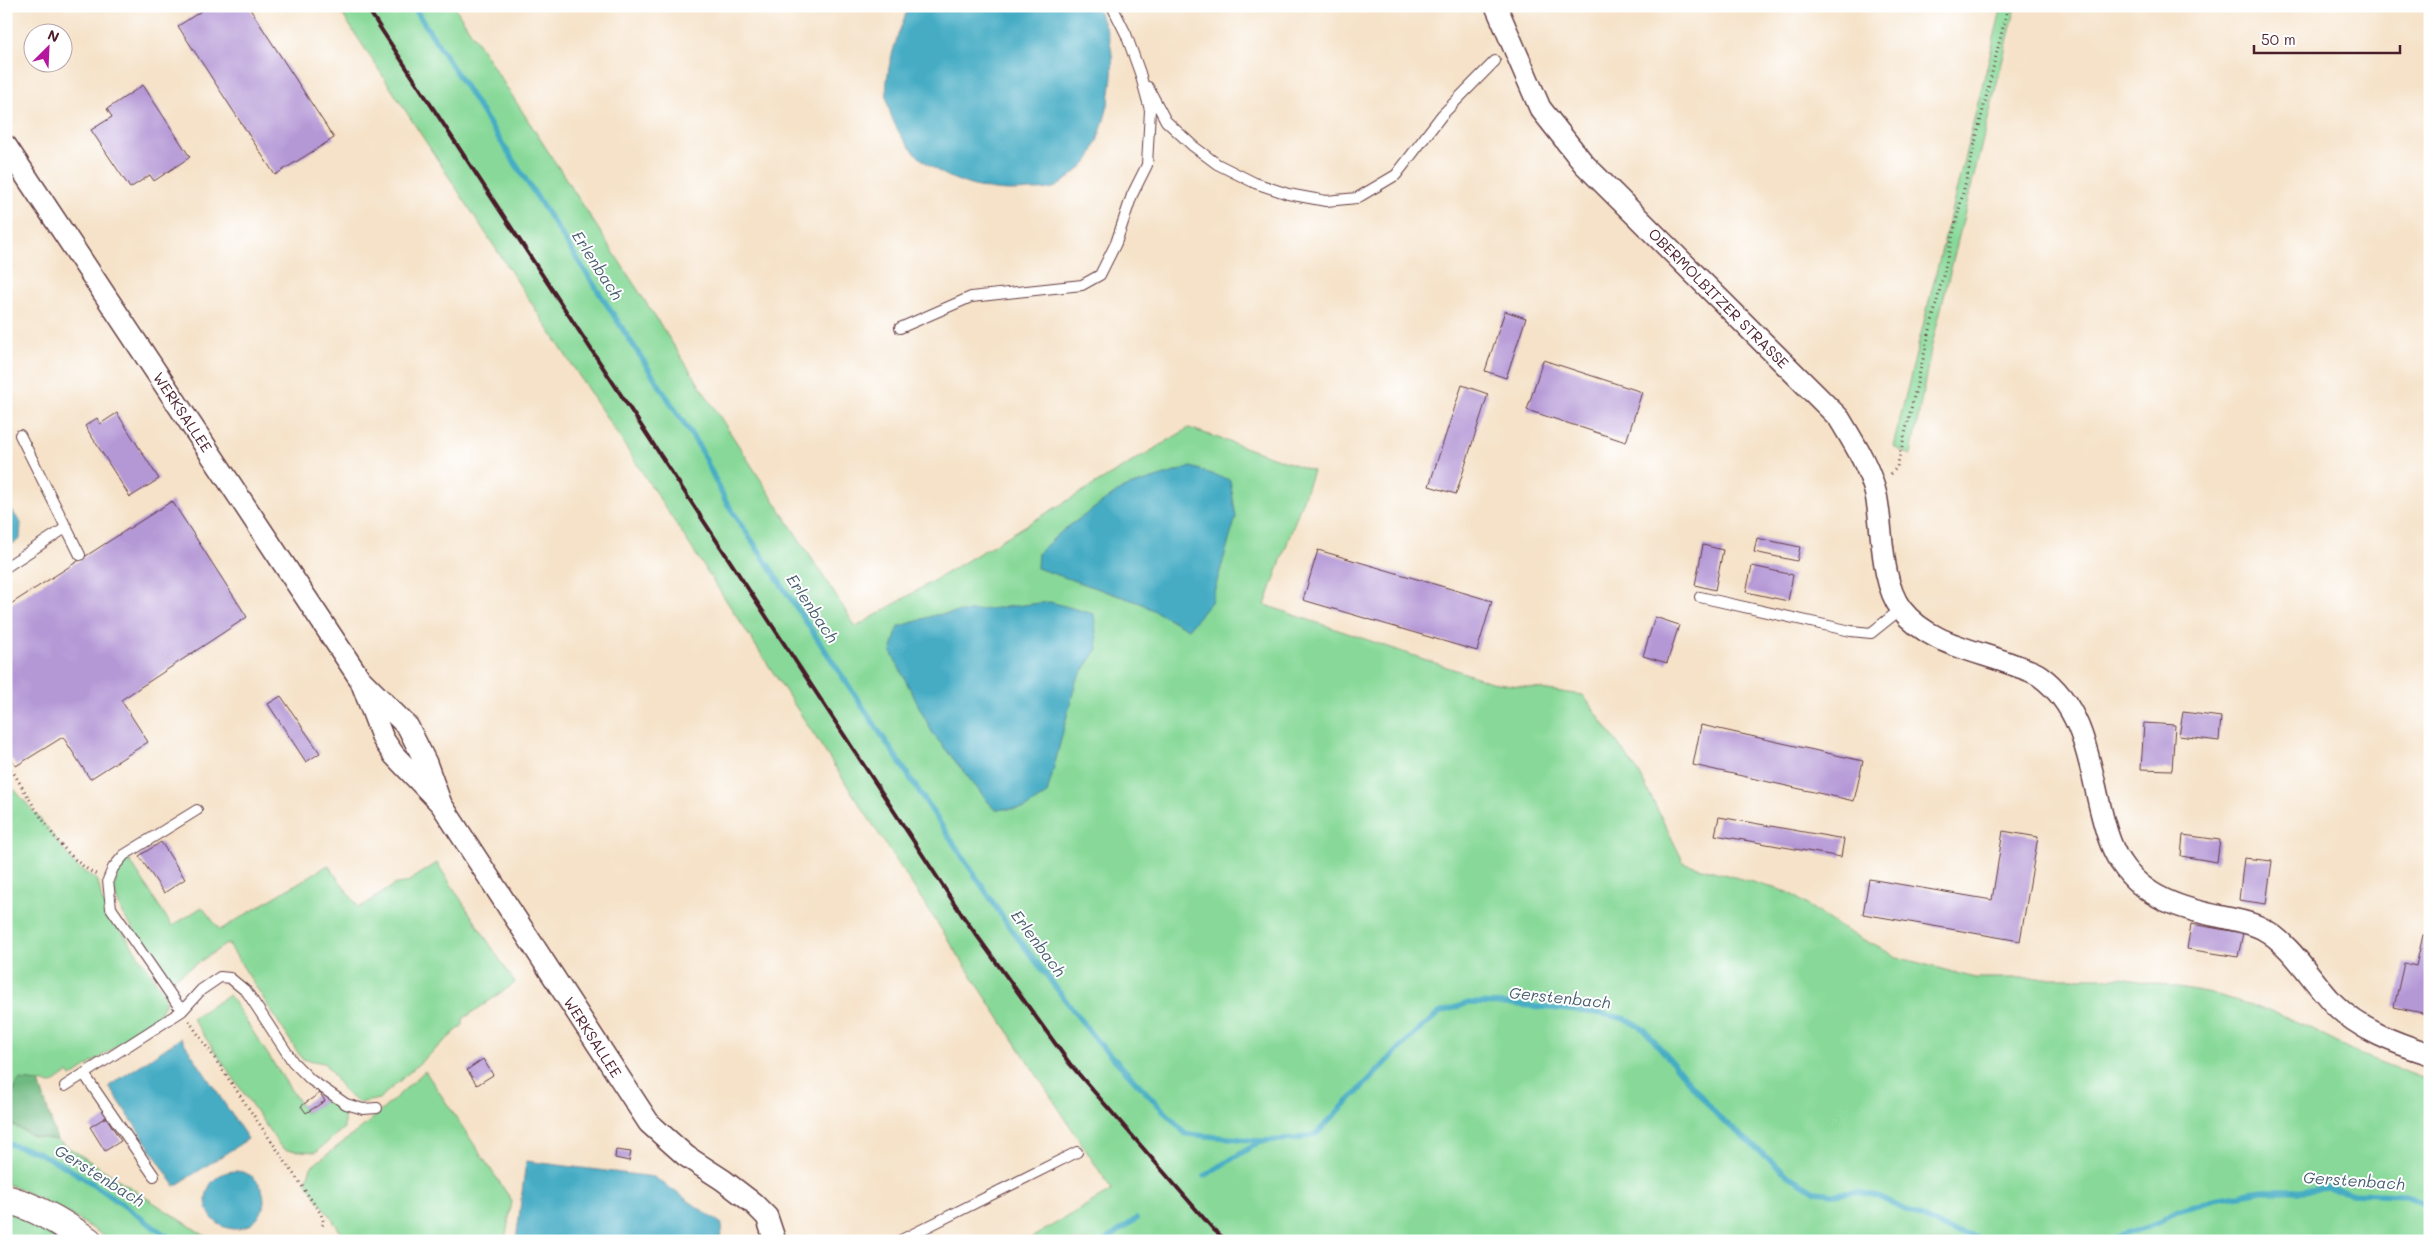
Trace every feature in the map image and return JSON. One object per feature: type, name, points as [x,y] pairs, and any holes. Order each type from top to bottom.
[{"type":"street","name":"OBERMOLBITZER STRASSE","points":[[1496,6],[1540,108],[1584,164],[1839,418],[1864,459],[1876,494],[1888,576],[1901,609],[1923,630],[1959,648],[2000,660],[2039,675],[2063,698],[2083,732],[2107,834],[2120,862],[2133,879],[2156,897],[2177,906],[2263,929],[2287,950],[2336,1005],[2376,1034],[2430,1054]]},
{"type":"street","name":"WERKSALLEE","points":[[6,146],[360,679],[378,726],[394,756],[441,804],[649,1123],[686,1156],[723,1180],[753,1203],[767,1217],[775,1241]]},
{"type":"street","points":[[6,1199],[17,1201],[88,1241]]},
{"type":"lane","points":[[900,328],[971,297],[1082,285],[1100,275],[1116,243],[1132,196],[1148,165],[1150,110],[1140,73],[1126,34],[1112,6]]},
{"type":"lane","points":[[1140,73],[1166,121],[1193,146],[1217,164],[1255,183],[1288,194],[1326,201],[1357,198],[1396,175],[1442,115],[1495,61]]},
{"type":"lane","points":[[20,435],[80,554]]},
{"type":"lane","points":[[6,567],[66,527]]},
{"type":"lane","points":[[1700,597],[1851,631],[1871,633],[1901,609]]},
{"type":"lane","points":[[182,1010],[111,908],[108,880],[113,868],[124,855],[197,810]]},
{"type":"lane","points":[[65,1086],[182,1010],[207,986],[220,977],[230,978],[247,992],[293,1062],[311,1080],[346,1104],[363,1109],[377,1108]]},
{"type":"lane","points":[[84,1074],[154,1176]]},
{"type":"lane","points":[[899,1241],[1077,1152]]},
{"type":"path","points":[[1876,494],[1897,467],[2008,6]]},
{"type":"path","points":[[6,761],[51,829],[76,861],[85,869],[108,880]]},
{"type":"path","points":[[182,1010],[321,1214],[324,1223],[321,1227]]},
{"type":"green space","points":[[337,6],[454,6],[856,627],[1189,428],[1313,471],[1265,605],[1491,682],[1583,695],[1639,773],[1684,863],[1788,892],[1841,928],[1897,957],[1975,978],[2122,978],[2217,995],[2282,1015],[2357,1053],[2430,1081],[2430,1241],[1026,1241],[1112,1190]]},
{"type":"green space","points":[[2002,6],[2016,6],[1931,349],[1911,455],[1893,447]]},
{"type":"green space","points":[[6,780],[41,820],[76,866],[98,881],[102,901],[164,993],[165,1004],[158,1018],[71,1077],[68,1073],[52,1084],[19,1080],[6,1107]]},
{"type":"green space","points":[[128,858],[172,926],[202,907],[220,930],[328,865],[359,908],[396,884],[406,883],[437,863],[515,983],[463,1019],[463,1025],[379,1099],[359,1103],[343,1089],[324,1063],[302,1059],[228,943],[170,981],[166,977],[122,913],[113,889],[119,870]]},
{"type":"green space","points":[[229,995],[306,1113],[325,1101],[320,1093],[324,1092],[344,1115],[344,1128],[316,1152],[286,1150],[280,1146],[192,1018]]},
{"type":"green space","points":[[425,1071],[512,1201],[505,1241],[347,1241],[306,1182],[311,1167],[369,1122]]},
{"type":"green space","points":[[19,1080],[39,1082],[57,1140],[33,1136],[9,1123],[6,1107]]},
{"type":"green space","points":[[6,1111],[9,1123],[33,1136],[57,1140],[213,1241],[112,1241],[68,1213],[6,1184]]},
{"type":"green space","points":[[6,1211],[72,1241],[11,1241],[6,1239]]},
{"type":"water","points":[[909,6],[1095,6],[1102,18],[1110,41],[1112,74],[1106,114],[1088,161],[1056,187],[1043,190],[1007,191],[963,183],[942,173],[924,161],[908,145],[896,127],[886,94],[892,54]]},
{"type":"water","points":[[1191,467],[1230,480],[1236,517],[1211,602],[1188,629],[1140,603],[1037,568],[1038,553],[1062,531],[1123,488]]},
{"type":"water","points":[[6,503],[21,523],[20,539],[6,548]]},
{"type":"water","points":[[1050,602],[1094,614],[1098,649],[1076,681],[1047,794],[1024,809],[994,809],[933,734],[891,652],[898,627],[935,615]]},
{"type":"water","points":[[181,1038],[248,1139],[175,1186],[109,1086]]},
{"type":"water","points":[[526,1161],[654,1177],[722,1224],[720,1241],[516,1241]]},
{"type":"water","points":[[235,1171],[246,1173],[259,1184],[264,1200],[262,1211],[251,1224],[235,1229],[224,1227],[211,1216],[206,1200],[208,1189],[219,1176]]},
{"type":"building","points":[[209,6],[248,6],[334,138],[275,175],[178,26]]},
{"type":"building","points":[[143,85],[190,157],[154,181],[150,175],[130,188],[91,130],[112,117],[107,109]]},
{"type":"building","points":[[1505,311],[1526,318],[1506,378],[1485,371]]},
{"type":"building","points":[[1543,360],[1642,392],[1626,442],[1527,410]]},
{"type":"building","points":[[1462,385],[1488,394],[1456,494],[1429,486]]},
{"type":"building","points":[[117,413],[159,479],[130,497],[85,426],[97,418],[100,424]]},
{"type":"building","points":[[172,501],[247,617],[121,700],[148,742],[90,779],[63,737],[16,766],[6,751],[6,607]]},
{"type":"building","points":[[1757,538],[1800,547],[1797,561],[1754,552]]},
{"type":"building","points":[[1703,545],[1723,550],[1715,590],[1695,585]]},
{"type":"building","points":[[1318,550],[1492,601],[1477,651],[1303,600]]},
{"type":"building","points":[[1752,566],[1793,575],[1788,601],[1746,592]]},
{"type":"building","points":[[1655,617],[1679,625],[1667,663],[1643,656]]},
{"type":"building","points":[[281,696],[320,753],[306,762],[268,704]]},
{"type":"building","points":[[2183,712],[2221,717],[2219,741],[2179,736]]},
{"type":"building","points":[[2144,723],[2175,725],[2172,770],[2141,769]]},
{"type":"building","points":[[1701,725],[1863,761],[1854,801],[1693,765]]},
{"type":"building","points":[[1719,817],[1844,839],[1841,857],[1715,835]]},
{"type":"building","points":[[2003,831],[2038,837],[2020,941],[1863,914],[1869,879],[1992,900]]},
{"type":"building","points":[[2183,835],[2220,840],[2217,862],[2181,856]]},
{"type":"building","points":[[161,842],[185,879],[164,893],[139,856]]},
{"type":"building","points":[[2244,858],[2272,861],[2266,904],[2239,900]]},
{"type":"building","points":[[2191,924],[2243,933],[2238,957],[2187,949]]},
{"type":"building","points":[[2423,935],[2430,936],[2430,1004],[2427,1014],[2394,1007],[2404,963],[2416,966]]},
{"type":"building","points":[[483,1059],[493,1075],[477,1085],[467,1070]]},
{"type":"building","points":[[320,1093],[325,1101],[306,1113],[301,1106]]},
{"type":"building","points":[[106,1117],[121,1141],[105,1151],[90,1127]]},
{"type":"building","points":[[616,1150],[631,1152],[629,1161],[615,1158]]},
{"type":"waterway","name":"Erlenbach","points":[[413,6],[700,448],[725,500],[1008,925],[1096,1040],[1186,1134],[1261,1141]]},
{"type":"waterway","name":"Gerstenbach","points":[[1204,1176],[1261,1141],[1296,1139],[1316,1134],[1409,1039],[1439,1013],[1468,1003],[1512,1004],[1598,1013],[1626,1019],[1645,1030],[1717,1115],[1789,1176],[1816,1192],[1833,1194],[1857,1192],[1874,1195],[1944,1228],[1987,1241]]},
{"type":"waterway","name":"Gerstenbach","points":[[6,1143],[39,1153],[57,1162],[108,1194],[174,1241]]},
{"type":"waterway","name":"Gerstenbach","points":[[2104,1241],[2159,1223],[2178,1210],[2214,1199],[2263,1191],[2303,1191],[2326,1188],[2350,1193],[2407,1195],[2430,1206]]},
{"type":"waterway","name":"Gerstenbach","points":[[1105,1241],[1136,1219]]},
{"type":"railway","points":[[366,6],[962,915],[1070,1064],[1214,1230],[1227,1241]]}]
